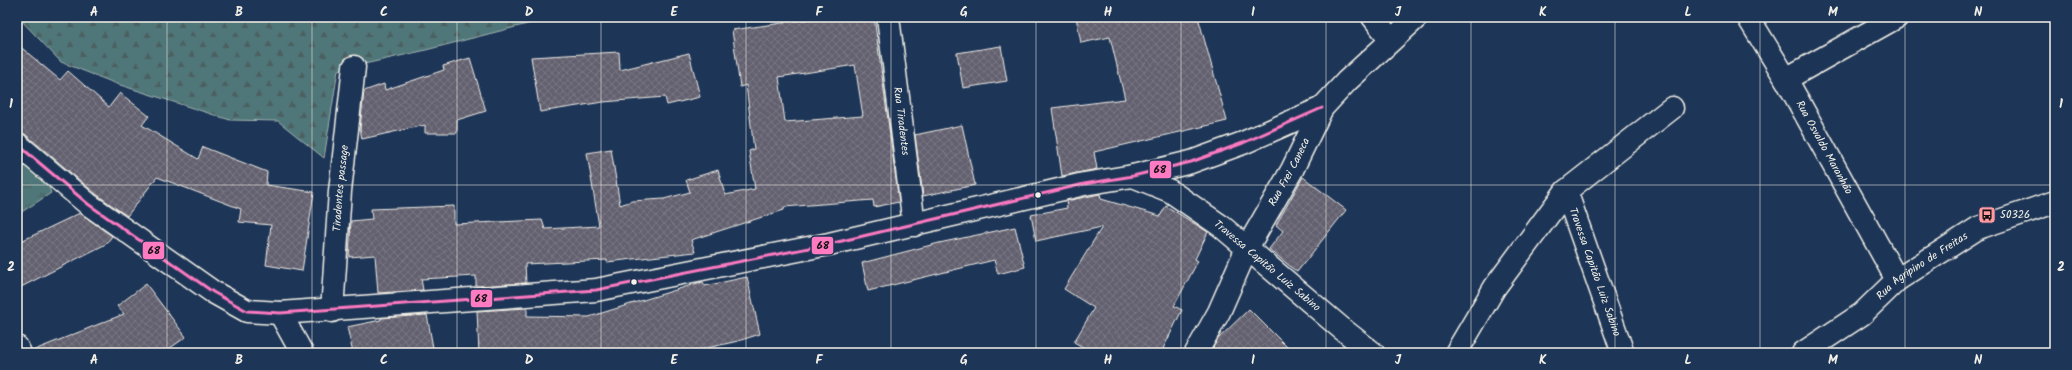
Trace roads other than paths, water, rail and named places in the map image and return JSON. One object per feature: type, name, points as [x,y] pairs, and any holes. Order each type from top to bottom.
[{"type":"street","name":"Rua Tiradentes","points":[[888,17],[914,225]]},
{"type":"street","points":[[1373,17],[1391,40]]},
{"type":"street","name":"Rua Frei Caneca","points":[[1196,353],[1219,312],[1247,248],[1292,170],[1322,108],[1391,40],[1417,17]]},
{"type":"street","name":"Rua Osvaldo Maranhão","points":[[1748,17],[1786,79],[1897,280]]},
{"type":"street","points":[[1786,79],[1897,17]]},
{"type":"street","name":"Tiradentes passage","points":[[332,310],[340,191],[354,67]]},
{"type":"street","points":[[17,144],[88,204],[213,292],[248,311],[280,313],[332,310],[386,304],[596,290],[914,225],[1084,184],[1133,176],[1191,162],[1243,143],[1322,108]]},
{"type":"street","points":[[1456,353],[1495,287],[1566,191],[1672,108]]},
{"type":"street","name":"Travessa Capitão Luiz Sabino","points":[[1133,176],[1170,191],[1221,226],[1341,328],[1373,353]]},
{"type":"street","name":"Travessa Capitão Luiz Sabino","points":[[1566,191],[1623,353]]},
{"type":"street","name":"Rua Agripino de Freitas","points":[[1803,353],[1862,314],[1897,280],[1978,228],[2055,202]]},
{"type":"street","points":[[280,313],[302,353]]},
{"type":"street","points":[[17,347],[20,353]]},
{"type":"place","name":"50326","points":[[1987,215]]}]
